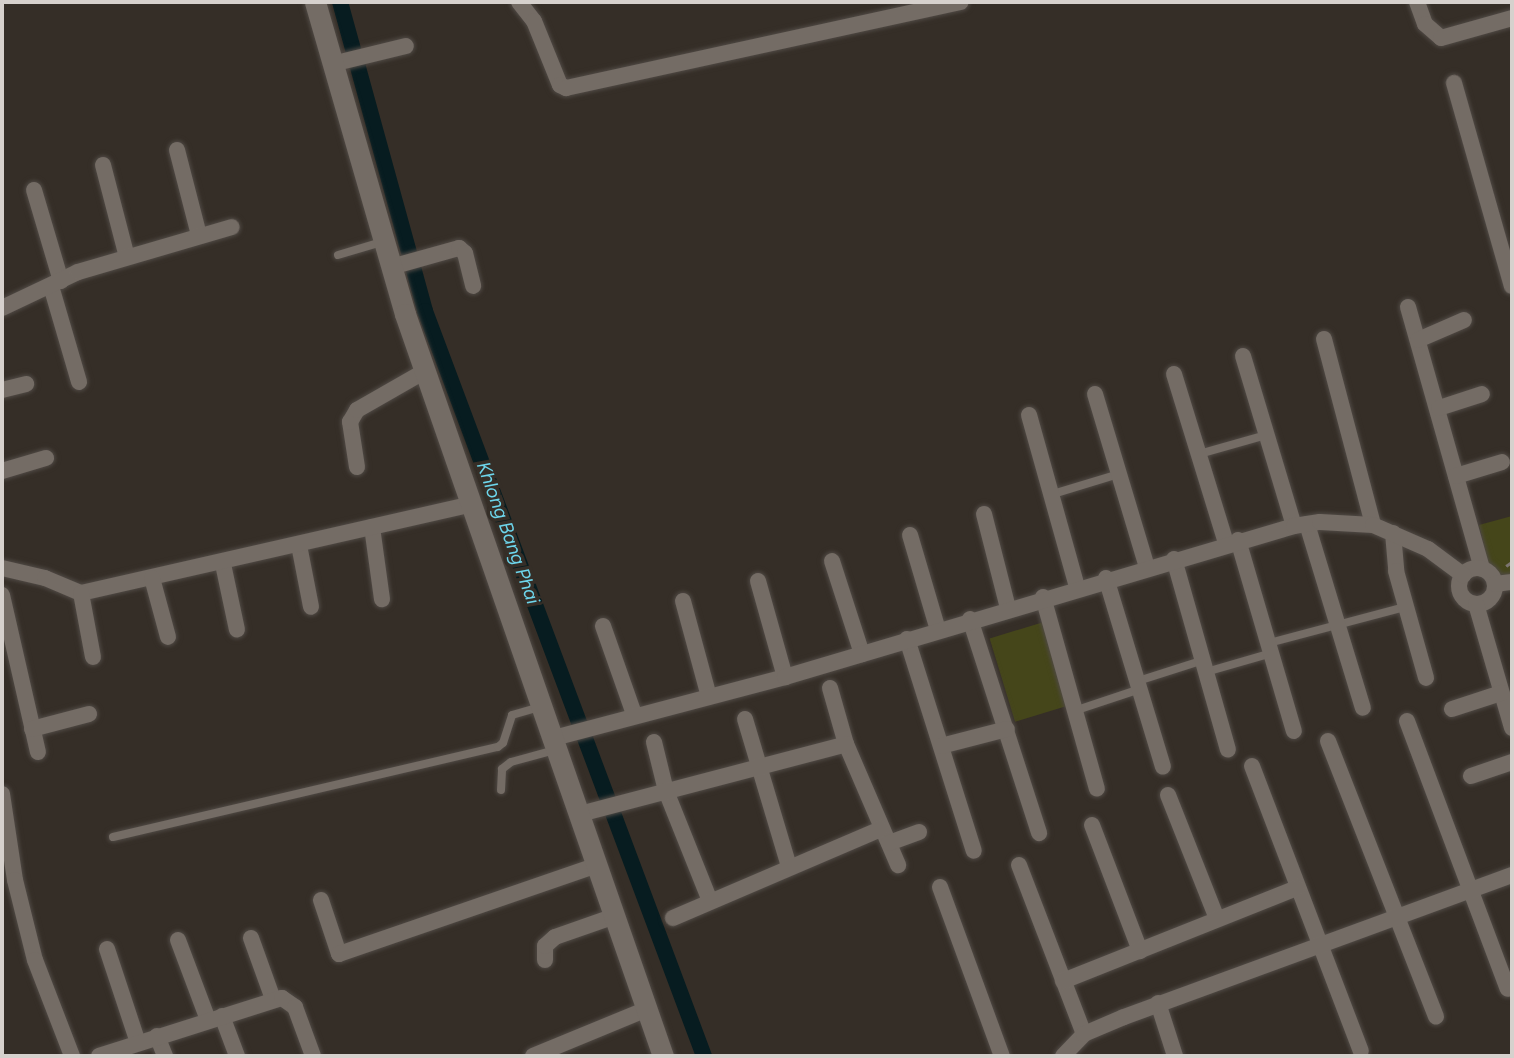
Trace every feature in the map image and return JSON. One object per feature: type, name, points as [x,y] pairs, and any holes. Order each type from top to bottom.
[{"type":"street","points":[[315,2],[346,61],[384,241],[397,265],[425,371],[543,706],[588,812],[598,865],[663,1056]]},
{"type":"street","points":[[519,2],[534,20],[560,85],[566,88],[961,2]]},
{"type":"street","points":[[1417,2],[1425,24],[1441,38],[1512,18]]},
{"type":"street","points":[[346,61],[405,46]]},
{"type":"street","points":[[1454,83],[1508,255],[1512,286]]},
{"type":"street","points":[[177,150],[200,235]]},
{"type":"street","points":[[103,165],[127,257]]},
{"type":"street","points":[[34,190],[79,382]]},
{"type":"street","points":[[2,308],[127,257],[232,227]]},
{"type":"street","points":[[397,265],[459,248],[465,253],[473,286]]},
{"type":"street","points":[[1408,307],[1439,408],[1482,569],[1495,584]]},
{"type":"street","points":[[1418,340],[1464,320]]},
{"type":"street","points":[[1324,339],[1373,525]]},
{"type":"street","points":[[1243,356],[1266,435],[1336,624],[1363,708]]},
{"type":"street","points":[[357,467],[350,422],[357,410],[425,371]]},
{"type":"street","points":[[1174,374],[1199,454],[1270,648],[1294,731]]},
{"type":"street","points":[[2,390],[26,384]]},
{"type":"street","points":[[1095,394],[1147,566]]},
{"type":"street","points":[[1439,408],[1482,394]]},
{"type":"street","points":[[1029,415],[1077,587]]},
{"type":"street","points":[[2,471],[46,458]]},
{"type":"street","points":[[1456,476],[1502,462]]},
{"type":"street","points":[[2,568],[45,578],[81,593],[223,564],[472,504]]},
{"type":"street","points":[[984,514],[1008,608]]},
{"type":"street","points":[[559,740],[589,725],[785,677],[1106,578],[1300,525],[1373,525],[1428,549],[1462,575]]},
{"type":"street","points":[[372,527],[382,599]]},
{"type":"street","points":[[1393,533],[1392,552],[1426,678]]},
{"type":"street","points":[[910,535],[938,630]]},
{"type":"street","points":[[299,545],[311,607]]},
{"type":"street","points":[[1174,559],[1228,750]]},
{"type":"street","points":[[832,561],[862,654]]},
{"type":"street","points":[[223,564],[237,630]]},
{"type":"street","points":[[1462,575],[1482,569]]},
{"type":"street","points":[[1462,575],[1459,590],[1476,604],[1507,691],[1512,728]]},
{"type":"street","points":[[152,578],[168,637]]},
{"type":"street","points":[[1106,578],[1163,767]]},
{"type":"street","points":[[758,581],[785,677]]},
{"type":"street","points":[[1495,584],[1512,582]]},
{"type":"street","points":[[1476,604],[1492,596],[1495,584]]},
{"type":"street","points":[[81,593],[93,657]]},
{"type":"street","points":[[2,595],[38,752]]},
{"type":"street","points":[[1043,597],[1097,789]]},
{"type":"street","points":[[683,601],[709,696]]},
{"type":"street","points":[[970,619],[1039,833]]},
{"type":"street","points":[[603,626],[634,714]]},
{"type":"street","points":[[906,639],[974,851]]},
{"type":"street","points":[[830,688],[846,744],[898,866]]},
{"type":"street","points":[[1452,709],[1507,691]]},
{"type":"street","points":[[32,729],[89,714]]},
{"type":"street","points":[[745,719],[756,767],[789,867]]},
{"type":"street","points":[[1407,721],[1469,892],[1508,989]]},
{"type":"street","points":[[941,746],[1007,729]]},
{"type":"street","points":[[1328,741],[1436,1017]]},
{"type":"street","points":[[654,742],[666,791],[710,901]]},
{"type":"street","points":[[588,812],[846,744]]},
{"type":"street","points":[[1471,776],[1512,762]]},
{"type":"street","points":[[1252,766],[1361,1051]]},
{"type":"street","points":[[2,794],[15,880],[36,960],[72,1056]]},
{"type":"street","points":[[1168,795],[1217,919]]},
{"type":"street","points":[[1092,825],[1140,951]]},
{"type":"street","points":[[673,918],[789,867],[885,836],[919,832]]},
{"type":"street","points":[[321,900],[339,954],[598,865]]},
{"type":"street","points":[[1018,865],[1063,981],[1081,1044]]},
{"type":"street","points":[[1063,1056],[1158,1003],[1512,876]]},
{"type":"street","points":[[940,887],[1002,1056]]},
{"type":"street","points":[[1063,981],[1297,888]]},
{"type":"street","points":[[544,960],[545,946],[555,937],[615,916]]},
{"type":"street","points":[[251,938],[273,999]]},
{"type":"street","points":[[178,940],[215,1018],[237,1056]]},
{"type":"street","points":[[107,949],[138,1043]]},
{"type":"street","points":[[99,1056],[282,998],[295,1007],[313,1056]]},
{"type":"street","points":[[1158,1003],[1175,1056]]},
{"type":"street","points":[[533,1056],[647,1009]]},
{"type":"street","points":[[158,1036],[165,1056]]},
{"type":"lane","points":[[338,255],[384,241]]},
{"type":"lane","points":[[1199,454],[1266,435]]},
{"type":"lane","points":[[1053,494],[1119,474]]},
{"type":"lane","points":[[1074,711],[1139,685],[1270,648],[1336,624],[1405,607]]},
{"type":"lane","points":[[113,838],[498,747],[503,743],[512,715],[543,706]]},
{"type":"lane","points":[[501,790],[502,769],[511,762],[559,740]]},
{"type":"shaded area","points":[[1512,516],[1512,585],[1491,574],[1479,525]]},
{"type":"shaded area","points":[[1047,621],[1072,704],[1015,722],[990,639]]},
{"type":"waterway","name":"Khlong Bang Phai","points":[[340,2],[425,311],[704,1056]]}]
